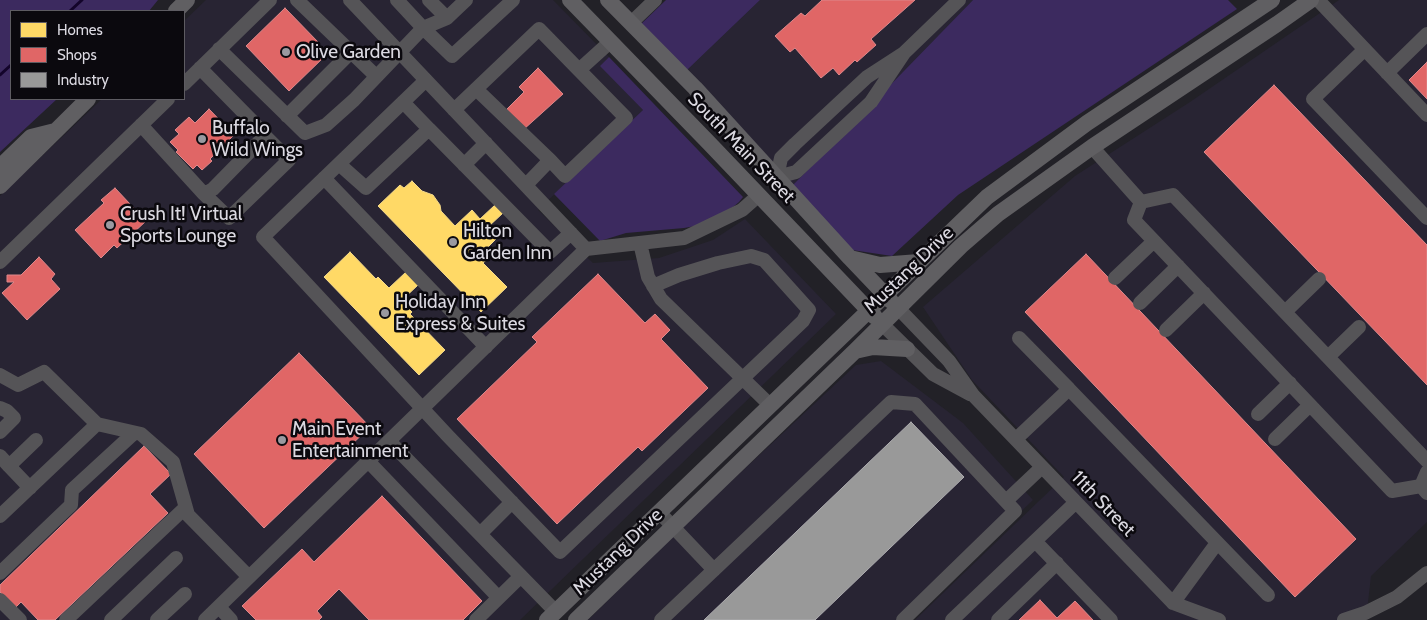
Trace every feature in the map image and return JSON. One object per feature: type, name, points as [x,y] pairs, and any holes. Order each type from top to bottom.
[{"type":"main road","points":[[177,10],[187,0]]},
{"type":"main road","name":"South Main Street","points":[[570,0],[882,324]]},
{"type":"main road","name":"South Main Street","points":[[608,0],[695,88],[898,308]]},
{"type":"main road","name":"Mustang Drive","points":[[555,617],[659,512],[987,197],[1087,123],[1272,0]]},
{"type":"main road","name":"Mustang Drive","points":[[576,620],[961,246],[998,214],[1092,147],[1311,0]]},
{"type":"main road","points":[[610,42],[631,23]]},
{"type":"main road","points":[[675,107],[695,88]]},
{"type":"main road","points":[[0,186],[87,100]]},
{"type":"main road","points":[[0,167],[31,137],[55,131]]},
{"type":"main road","points":[[759,195],[777,177]]},
{"type":"main road","points":[[850,258],[880,265],[919,262]]},
{"type":"main road","points":[[855,351],[873,347],[907,349]]},
{"type":"street","points":[[185,83],[270,0]]},
{"type":"street","points":[[297,0],[376,76]]},
{"type":"street","points":[[350,0],[586,249]]},
{"type":"street","points":[[397,0],[452,56],[513,0]]},
{"type":"street","points":[[429,0],[447,18]]},
{"type":"street","points":[[219,49],[305,133],[326,125],[354,100],[423,28],[447,18],[466,0]]},
{"type":"street","points":[[631,23],[654,0]]},
{"type":"street","points":[[904,53],[871,102],[796,172],[777,177],[781,158],[795,144],[867,77],[904,53],[959,0]]},
{"type":"street","points":[[1318,0],[1427,115]]},
{"type":"street","points":[[454,110],[476,89],[539,29],[626,118],[564,176],[550,160],[476,89]]},
{"type":"street","points":[[1387,73],[1427,34]]},
{"type":"street","points":[[579,70],[610,42]]},
{"type":"street","points":[[1364,50],[1314,99],[1427,218]]},
{"type":"street","points":[[287,116],[351,52]]},
{"type":"street","points":[[142,125],[228,218],[289,160],[200,68]]},
{"type":"street","points":[[426,80],[263,238],[560,552],[803,320],[809,310],[764,260],[751,256],[718,263],[653,286]]},
{"type":"street","points":[[0,262],[167,100]]},
{"type":"street","points":[[403,102],[550,252],[571,233]]},
{"type":"street","points":[[339,164],[366,188],[429,129]]},
{"type":"street","points":[[204,194],[213,189],[263,138],[261,132]]},
{"type":"street","points":[[464,165],[486,143]]},
{"type":"street","points":[[1092,147],[1140,202]]},
{"type":"street","points":[[526,185],[550,160]]},
{"type":"street","points":[[324,178],[486,347]]},
{"type":"street","points":[[205,620],[586,249],[684,238],[742,210],[759,195]]},
{"type":"street","points":[[1140,202],[1173,195],[1427,461]]},
{"type":"street","points":[[1140,202],[1134,220],[1392,491],[1424,489],[1427,472]]},
{"type":"street","points":[[1115,278],[1154,241]]},
{"type":"street","points":[[640,243],[648,278],[661,299],[770,405]]},
{"type":"street","points":[[1140,303],[1178,266]]},
{"type":"street","points":[[1285,312],[1319,279]]},
{"type":"street","points":[[1166,330],[1204,293]]},
{"type":"street","name":"11th Street","points":[[898,308],[949,361],[973,395],[1173,604],[1219,620]]},
{"type":"street","name":"11th Street","points":[[882,324],[932,374],[973,395]]},
{"type":"street","points":[[1328,357],[1359,327]]},
{"type":"street","points":[[1019,338],[1268,596]]},
{"type":"street","points":[[0,375],[18,385],[44,372],[97,424],[141,434],[173,462],[188,514],[249,577]]},
{"type":"street","points":[[1258,414],[1290,383]]},
{"type":"street","points":[[1016,439],[1069,389]]},
{"type":"street","points":[[661,620],[891,402],[915,404],[1015,511],[903,620]]},
{"type":"street","points":[[1275,439],[1310,405]]},
{"type":"street","points":[[0,408],[7,411],[14,418],[0,432]]},
{"type":"street","points":[[0,516],[97,424]]},
{"type":"street","points":[[0,573],[72,505],[72,490],[134,433]]},
{"type":"street","points":[[30,488],[5,461],[36,440]]},
{"type":"street","points":[[389,442],[521,576],[555,617]]},
{"type":"street","points":[[368,461],[498,598]]},
{"type":"street","points":[[1006,501],[1042,467]]},
{"type":"street","points":[[480,534],[512,502]]},
{"type":"street","points":[[952,620],[1075,503]]},
{"type":"street","points":[[66,620],[186,507]]},
{"type":"street","points":[[659,512],[714,570]]},
{"type":"street","points":[[1035,541],[1112,620]]},
{"type":"street","points":[[1173,604],[1218,543]]},
{"type":"street","points":[[111,620],[176,558]]},
{"type":"street","points":[[998,620],[1057,563]]},
{"type":"street","points":[[1344,620],[1365,613],[1397,597],[1427,573]]},
{"type":"street","points":[[476,620],[521,576]]},
{"type":"street","points":[[157,620],[185,594]]},
{"type":"street","points":[[0,600],[20,620]]},
{"type":"street","points":[[218,607],[231,620]]},
{"type":"shaded area","points":[[0,0],[158,0],[150,10],[10,10],[10,100],[56,100],[0,152]]},
{"type":"shaded area","points":[[206,0],[553,0],[609,57],[601,66],[643,110],[538,210],[593,263],[659,258],[713,240],[745,219],[836,314],[520,620],[0,620],[0,196],[101,100],[185,100],[185,20]]},
{"type":"shaded area","points":[[666,0],[760,0],[686,71],[641,24]]},
{"type":"shaded area","points":[[760,0],[973,0],[793,185],[686,71]]},
{"type":"shaded area","points":[[973,0],[1228,0],[1237,9],[958,195],[892,256],[852,250],[793,185]]},
{"type":"shaded area","points":[[1339,0],[1427,0],[1427,522],[1371,576],[1366,620],[915,620],[1064,477],[972,380],[923,307],[1075,176],[1190,102]]},
{"type":"shaded area","points":[[609,57],[743,197],[739,202],[701,225],[626,233],[600,241],[554,194],[643,110],[600,66]]},
{"type":"shaded area","points":[[881,361],[963,423],[1033,500],[908,620],[588,620],[695,515],[856,365]]},
{"type":"building: Homes","name":"Hilton Garden Inn","points":[[412,181],[422,191],[433,195],[440,205],[441,211],[455,226],[472,210],[480,219],[495,205],[503,213],[488,227],[498,237],[488,247],[494,253],[483,263],[507,287],[481,312],[378,206],[400,185],[404,188]]},
{"type":"building: Homes","name":"Holiday Inn Express & Suites","points":[[350,252],[376,279],[378,277],[389,288],[406,272],[418,285],[401,301],[412,312],[410,314],[445,350],[419,375],[324,277]]},
{"type":"building: Shops","points":[[822,0],[915,0],[871,39],[876,45],[857,62],[855,60],[839,75],[833,68],[821,78],[795,48],[790,52],[775,36],[801,13],[805,16]]},
{"type":"building: Shops","name":"Olive Garden","points":[[285,8],[319,43],[316,47],[325,56],[289,91],[246,46]]},
{"type":"building: Shops","points":[[1427,62],[1427,99],[1409,80]]},
{"type":"building: Shops","points":[[538,68],[563,94],[523,130],[505,111],[524,92],[519,87]]},
{"type":"building: Shops","points":[[1274,85],[1427,245],[1427,385],[1204,152]]},
{"type":"building: Shops","points":[[209,109],[234,135],[210,159],[212,161],[202,170],[197,165],[193,169],[176,152],[178,150],[170,142],[179,134],[175,130],[189,117],[195,123]]},
{"type":"building: Shops","name":"Crush It! Virtual Sports Lounge","points":[[115,188],[146,221],[117,248],[114,245],[101,258],[75,230],[104,203],[101,200]]},
{"type":"building: Shops","points":[[1086,254],[1356,539],[1295,597],[1025,312]]},
{"type":"building: Shops","points":[[39,257],[55,274],[51,279],[60,289],[27,320],[2,293],[14,282],[7,282],[7,275],[21,275]]},
{"type":"building: Shops","points":[[598,274],[645,323],[655,314],[670,330],[661,339],[708,388],[642,451],[638,447],[557,524],[457,419],[537,342],[532,337]]},
{"type":"building: Shops","name":"Main Event Entertainment","points":[[299,353],[370,427],[264,528],[194,454]]},
{"type":"building: Shops","points":[[144,446],[171,474],[150,494],[168,513],[55,620],[38,620],[21,602],[15,608],[0,592],[0,585]]},
{"type":"building: Shops","points":[[382,496],[482,601],[463,620],[369,620],[339,589],[317,611],[322,617],[319,620],[256,620],[242,606],[302,549],[314,562]]},
{"type":"building: Shops","points":[[1040,600],[1057,618],[1075,601],[1093,620],[1019,620]]},
{"type":"building: Industry","points":[[911,422],[964,477],[815,620],[704,620]]},
{"type":"waterway","points":[[71,10],[82,0]]},
{"type":"waterway","points":[[0,75],[10,66]]},
{"type":"place","name":"Olive Garden","points":[[286,52]]},
{"type":"place","name":"Buffalo Wild Wings","points":[[202,139]]},
{"type":"place","name":"Crush It! Virtual Sports Lounge","points":[[110,225]]},
{"type":"place","name":"Hilton Garden Inn","points":[[453,242]]},
{"type":"place","name":"Holiday Inn Express & Suites","points":[[385,313]]},
{"type":"place","name":"Main Event Entertainment","points":[[282,440]]}]
